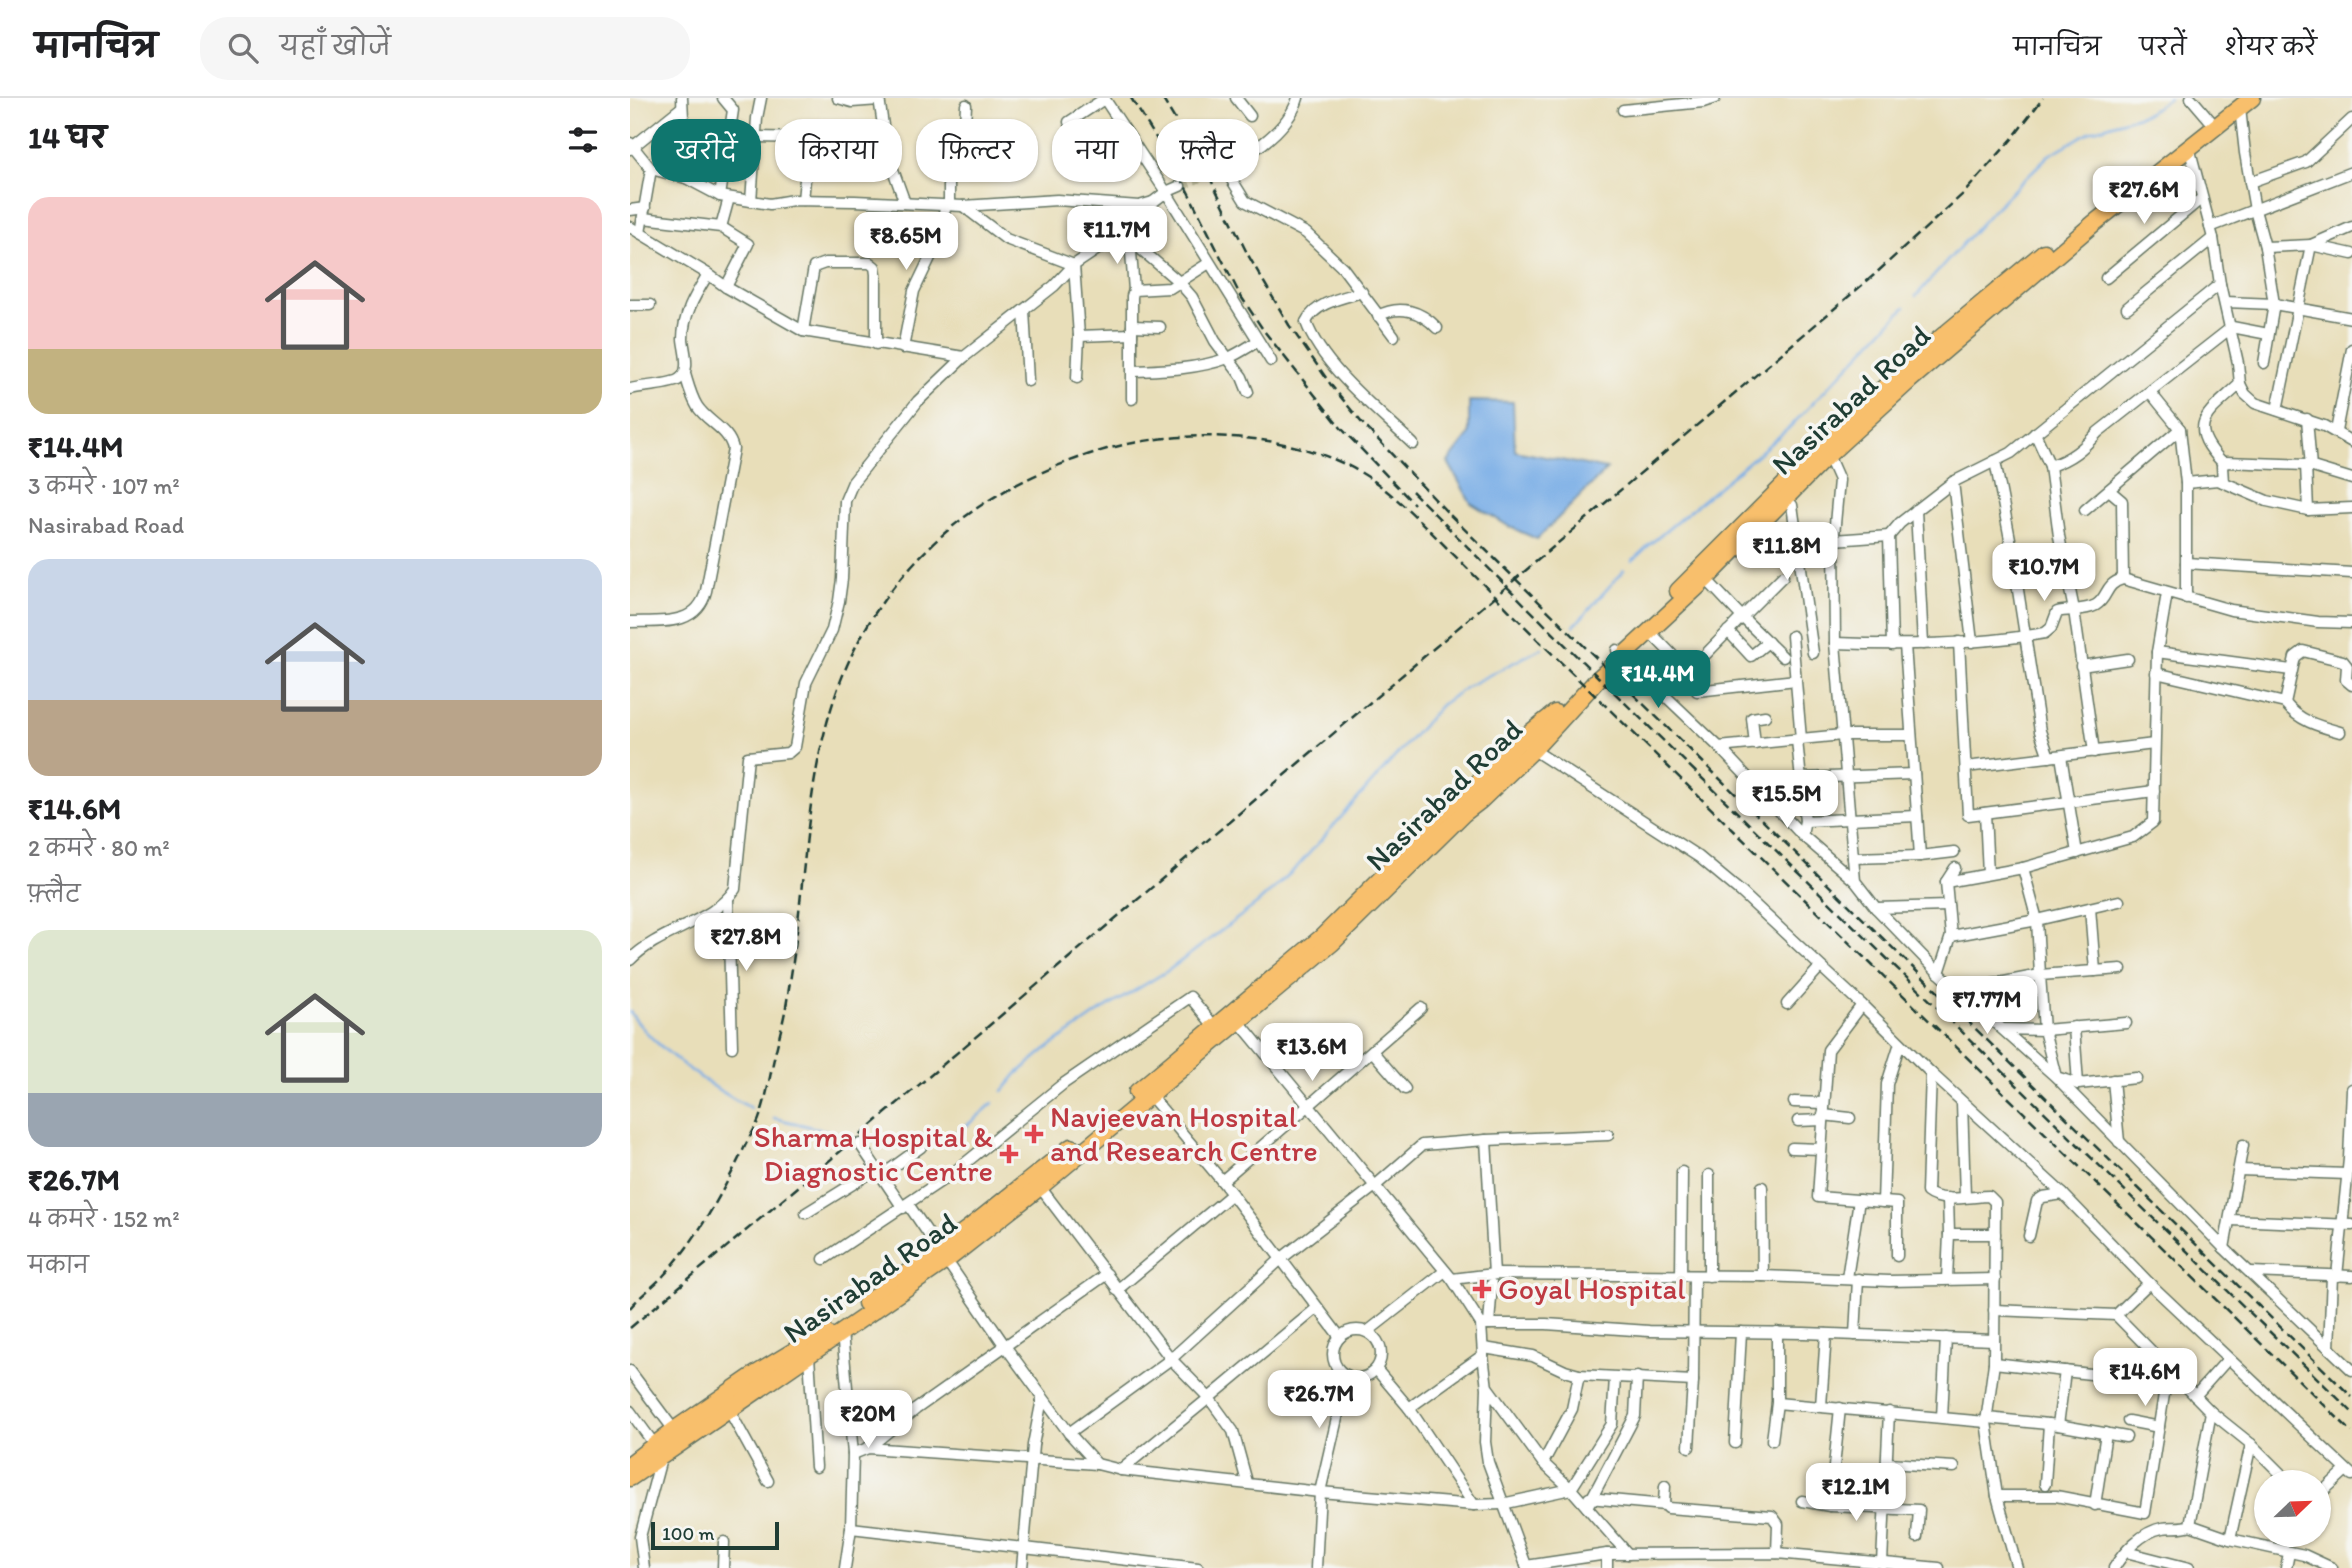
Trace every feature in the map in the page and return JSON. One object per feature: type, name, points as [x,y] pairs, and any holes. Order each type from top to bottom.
[{"type":"highway","name":"Nasirabad Road","points":[[630,1478],[659,1451],[674,1430],[751,1377],[943,1255],[1040,1187],[1150,1095],[1235,1017],[1332,943],[1463,814],[1476,795],[1526,745],[1565,713],[1620,652],[1853,416],[1910,364],[2048,248],[2244,101]]},
{"type":"highway","name":"Nasirabad Road","points":[[1620,652],[1649,631],[1706,579],[1828,455],[1910,380],[2093,224],[2189,148],[2213,123]]},
{"type":"highway","name":"Nasirabad Road","points":[[630,1464],[659,1451],[729,1410],[842,1332],[943,1255],[1214,1026],[1235,1017]]},
{"type":"street","points":[[721,227],[733,110],[723,98]]},
{"type":"street","points":[[758,119],[761,98]]},
{"type":"street","points":[[838,98],[852,102],[879,99],[882,119]]},
{"type":"street","points":[[1073,119],[1104,98],[1271,361]]},
{"type":"street","points":[[1236,98],[1250,116]]},
{"type":"street","points":[[1259,146],[1287,122],[1295,110],[1298,98]]},
{"type":"street","points":[[1623,110],[1703,102],[1715,98]]},
{"type":"street","points":[[2194,101],[2213,123]]},
{"type":"street","points":[[2244,101],[2250,183],[2265,247],[2274,304],[2264,363]]},
{"type":"street","points":[[651,168],[631,147],[681,103]]},
{"type":"street","points":[[903,348],[915,291],[937,243],[948,205],[949,151],[964,145],[966,105]]},
{"type":"street","points":[[2250,183],[2306,162],[2352,119]]},
{"type":"street","points":[[2189,148],[2213,238],[2220,284],[2232,327],[2240,384],[2245,394],[2255,403],[2307,419],[2336,431],[2352,442]]},
{"type":"street","points":[[2210,227],[2352,173]]},
{"type":"street","points":[[640,233],[651,174]]},
{"type":"street","points":[[693,182],[725,197],[770,204],[803,200],[963,206],[1057,200],[1139,206],[1153,202]]},
{"type":"street","points":[[751,201],[752,182]]},
{"type":"street","points":[[803,200],[805,182]]},
{"type":"street","points":[[897,182],[905,203]]},
{"type":"street","points":[[1232,182],[1245,201],[1306,233],[1351,276],[1382,314],[1394,336]]},
{"type":"street","points":[[630,960],[640,949],[659,937],[691,923],[728,900],[735,889],[748,757],[788,753],[795,747],[807,683],[832,630],[839,601],[845,501],[853,482],[918,401],[964,357],[1054,286],[1074,265],[1126,237],[1153,202],[1180,186]]},
{"type":"street","points":[[2106,278],[2202,198]]},
{"type":"street","points":[[963,206],[1006,239],[1074,265]]},
{"type":"street","points":[[630,210],[721,227],[748,244],[726,287]]},
{"type":"street","points":[[630,227],[803,331],[964,357]]},
{"type":"street","points":[[2311,245],[2352,227]]},
{"type":"street","points":[[1126,237],[1179,282],[1192,297],[1215,341],[1242,377],[1248,392]]},
{"type":"street","points":[[1126,237],[1134,290],[1132,399]]},
{"type":"street","points":[[2127,308],[2213,238]]},
{"type":"street","points":[[2265,247],[2311,245],[2352,254]]},
{"type":"street","points":[[2277,410],[2311,245]]},
{"type":"street","points":[[803,331],[814,267],[825,263],[870,263],[875,267],[876,274],[876,344]]},
{"type":"street","points":[[1134,290],[1161,290],[1209,263]]},
{"type":"street","points":[[1074,265],[1079,335],[1077,378]]},
{"type":"street","points":[[630,622],[685,618],[703,602],[706,591],[733,449],[732,442],[725,433],[697,406],[684,374],[686,363],[683,337],[686,321],[690,306],[708,274]]},
{"type":"street","points":[[1892,645],[1889,537],[1893,529],[1953,482],[2011,453],[2220,284]]},
{"type":"street","points":[[1362,292],[1326,303],[1311,312],[1306,322],[1312,337],[1343,376],[1413,444]]},
{"type":"street","points":[[2226,302],[2274,304],[2352,318]]},
{"type":"street","points":[[630,305],[650,305]]},
{"type":"street","points":[[1382,314],[1395,309],[1418,313],[1437,328]]},
{"type":"street","points":[[1024,310],[1027,381]]},
{"type":"street","points":[[1079,335],[1160,327]]},
{"type":"street","points":[[2050,466],[2075,455],[2098,432],[2232,327],[2268,334]]},
{"type":"street","points":[[1133,371],[1173,370],[1229,358],[1258,341]]},
{"type":"street","points":[[2336,431],[2352,349]]},
{"type":"street","points":[[630,388],[678,380],[684,374]]},
{"type":"street","points":[[2223,482],[2223,463],[2206,445],[2202,427],[2210,412],[2240,384]]},
{"type":"street","points":[[2150,391],[2180,429],[2186,483],[2186,598]]},
{"type":"street","points":[[2307,419],[2308,510]]},
{"type":"street","points":[[2085,510],[2180,429]]},
{"type":"street","points":[[2035,433],[2050,466],[2094,752]]},
{"type":"street","points":[[1828,455],[1839,480],[1834,540],[1836,643],[1855,881]]},
{"type":"street","points":[[1995,461],[2040,731],[2049,757]]},
{"type":"street","points":[[2223,463],[2309,466],[2352,479]]},
{"type":"street","points":[[2186,483],[2211,480],[2223,482],[2267,501],[2308,510],[2352,508]]},
{"type":"street","points":[[1953,482],[1972,642]]},
{"type":"street","points":[[2109,490],[2122,501],[2123,579]]},
{"type":"street","points":[[1786,499],[1792,505],[1813,653]]},
{"type":"street","points":[[1916,510],[1923,644]]},
{"type":"street","points":[[1834,540],[1889,537]]},
{"type":"street","points":[[2186,563],[2352,573]]},
{"type":"street","points":[[1706,654],[1783,576]]},
{"type":"street","points":[[1706,579],[1783,657]]},
{"type":"street","points":[[1836,643],[1905,645],[1972,642],[2045,633],[2051,628],[2055,614],[2093,607],[2101,601],[2112,583],[2123,579],[2246,613],[2318,622],[2352,623]]},
{"type":"street","points":[[1946,881],[2023,868],[2077,853],[2133,837],[2153,822],[2157,652],[2167,593]]},
{"type":"street","points":[[1649,631],[1689,672]]},
{"type":"street","points":[[1728,631],[1751,656],[1768,642]]},
{"type":"street","points":[[1792,636],[1805,821],[1802,835]]},
{"type":"street","points":[[1959,642],[1968,815],[2154,791]]},
{"type":"street","points":[[1905,645],[1920,856]]},
{"type":"street","points":[[2285,703],[2295,657],[2302,651],[2340,659],[2347,666],[2346,680],[2352,685]]},
{"type":"street","points":[[1620,652],[1719,747],[1802,835],[1855,881],[1876,908],[1939,973],[2056,1077],[2224,1248],[2352,1370]]},
{"type":"street","points":[[2157,652],[2291,670]]},
{"type":"street","points":[[2081,666],[2128,659]]},
{"type":"street","points":[[2156,673],[2285,703],[2290,710],[2311,724],[2340,732]]},
{"type":"street","points":[[1697,691],[1796,680]]},
{"type":"street","points":[[1755,744],[1752,718],[1765,716]]},
{"type":"street","points":[[1719,747],[1842,735],[1911,734]]},
{"type":"street","points":[[1966,767],[2154,744]]},
{"type":"street","points":[[1526,745],[1699,857],[1741,892],[2063,1195],[2149,1283],[2349,1473],[2331,1486]]},
{"type":"street","points":[[2061,756],[2077,853]]},
{"type":"street","points":[[1802,778],[1914,774]]},
{"type":"street","points":[[1985,813],[1988,874]]},
{"type":"street","points":[[1805,821],[1917,816]]},
{"type":"street","points":[[1853,858],[1954,852]]},
{"type":"street","points":[[1939,973],[1951,936],[1946,881],[1955,868]]},
{"type":"street","points":[[2023,868],[2037,920],[2045,1030],[2056,1077]]},
{"type":"street","points":[[728,900],[732,1047]]},
{"type":"street","points":[[1951,936],[2119,901]]},
{"type":"street","points":[[1876,908],[1948,906]]},
{"type":"street","points":[[2090,908],[2095,971]]},
{"type":"street","points":[[1787,1004],[1821,967]]},
{"type":"street","points":[[1958,991],[2040,975],[2121,969]]},
{"type":"street","points":[[824,1259],[905,1206],[993,1142],[1063,1084],[1190,997],[1214,1026]]},
{"type":"street","points":[[1862,1005],[1828,1050],[1818,1197],[1897,1203],[1897,1256]]},
{"type":"street","points":[[1222,1181],[1421,1009]]},
{"type":"street","points":[[1235,1017],[1448,1275],[1485,1324]]},
{"type":"street","points":[[2003,1029],[2045,1030],[2126,1023]]},
{"type":"street","points":[[2074,1027],[2078,1084]]},
{"type":"street","points":[[1883,1202],[1887,1084],[1900,1043]]},
{"type":"street","points":[[1372,1051],[1405,1089]]},
{"type":"street","points":[[1931,1073],[1927,1192],[1933,1197],[1948,1198],[1989,1196],[1995,1202],[1994,1363],[1987,1420],[1997,1496],[2017,1568]]},
{"type":"street","points":[[2056,1077],[2078,1084],[2136,1078]]},
{"type":"street","points":[[2113,1080],[2119,1142]]},
{"type":"street","points":[[2329,1348],[2335,1276],[2347,1225],[2352,1089]]},
{"type":"street","points":[[1150,1095],[1222,1181],[1340,1337]]},
{"type":"street","points":[[1794,1102],[1824,1103]]},
{"type":"street","points":[[1962,1102],[1965,1197]]},
{"type":"street","points":[[1798,1121],[1850,1118]]},
{"type":"street","points":[[1069,1433],[1171,1359],[1282,1258],[1375,1186],[1422,1145],[1608,1135]]},
{"type":"street","points":[[1486,1140],[1493,1279],[1483,1351],[1487,1388],[1485,1442],[1488,1462],[1502,1504],[1527,1567],[1607,1554],[1777,1553],[1939,1568]]},
{"type":"street","points":[[860,1144],[879,1173],[943,1255],[1042,1399],[1097,1464]]},
{"type":"street","points":[[2224,1248],[2243,1145]]},
{"type":"street","points":[[806,1213],[921,1147]]},
{"type":"street","points":[[1792,1147],[1821,1149]]},
{"type":"street","points":[[2239,1170],[2347,1174]]},
{"type":"street","points":[[1681,1276],[1682,1172]]},
{"type":"street","points":[[1709,1175],[1709,1276]]},
{"type":"street","points":[[1040,1187],[1171,1359],[1209,1398],[1233,1431],[1247,1482]]},
{"type":"street","points":[[1762,1187],[1763,1276]]},
{"type":"street","points":[[1117,1290],[1232,1194]]},
{"type":"street","points":[[2029,1236],[2037,1201],[2043,1197],[2063,1195]]},
{"type":"street","points":[[1947,1279],[1948,1198]]},
{"type":"street","points":[[1855,1335],[1852,1278],[1859,1200]]},
{"type":"street","points":[[2231,1220],[2347,1225]]},
{"type":"street","points":[[1949,1234],[1995,1234]]},
{"type":"street","points":[[2251,1272],[2352,1276]]},
{"type":"street","points":[[853,1454],[868,1448],[916,1409],[1107,1274]]},
{"type":"street","points":[[1367,1332],[1448,1275],[1493,1279],[1681,1276],[1994,1279]]},
{"type":"street","points":[[1689,1447],[1694,1276]]},
{"type":"street","points":[[2116,1315],[2149,1283]]},
{"type":"street","points":[[1121,1470],[1317,1308]]},
{"type":"street","points":[[1994,1310],[2116,1315],[2211,1412],[2251,1444],[2277,1470]]},
{"type":"street","points":[[1485,1324],[1994,1340]]},
{"type":"street","points":[[1353,1330],[1367,1332],[1378,1341],[1381,1348],[1380,1362],[1376,1369],[1363,1377],[1347,1375],[1339,1368],[1334,1358],[1334,1347],[1340,1337],[1353,1330]]},
{"type":"street","points":[[842,1332],[853,1454],[851,1528],[845,1568]]},
{"type":"street","points":[[1735,1443],[1741,1332]]},
{"type":"street","points":[[1772,1440],[1777,1403],[1777,1332]]},
{"type":"street","points":[[1821,1406],[1826,1334]]},
{"type":"street","points":[[1942,1417],[1946,1338]]},
{"type":"street","points":[[1409,1408],[1483,1351],[1533,1356],[1578,1375],[1693,1381]]},
{"type":"street","points":[[809,1356],[816,1467]]},
{"type":"street","points":[[2196,1395],[2228,1359]]},
{"type":"street","points":[[1994,1363],[2185,1385]]},
{"type":"street","points":[[1376,1369],[1409,1408],[1474,1505]]},
{"type":"street","points":[[630,1371],[674,1430]]},
{"type":"street","points":[[2045,1484],[2065,1371]]},
{"type":"street","points":[[1316,1568],[1320,1492],[1347,1375]]},
{"type":"street","points":[[1543,1463],[1572,1409],[1578,1375]]},
{"type":"street","points":[[1590,1503],[1635,1416],[1637,1377]]},
{"type":"street","points":[[1575,1493],[1612,1424],[1615,1378]]},
{"type":"street","points":[[1997,1496],[2056,1496],[2145,1513],[2166,1382]]},
{"type":"street","points":[[1487,1388],[1543,1463],[1575,1493],[1590,1503],[1628,1554]]},
{"type":"street","points":[[1022,1568],[1032,1459],[1042,1399]]},
{"type":"street","points":[[1777,1403],[2054,1425],[2126,1437]]},
{"type":"street","points":[[1830,1506],[1840,1408]]},
{"type":"street","points":[[729,1410],[768,1482]]},
{"type":"street","points":[[630,1411],[659,1451],[640,1537],[644,1568]]},
{"type":"street","points":[[1882,1563],[1889,1412]]},
{"type":"street","points":[[2190,1525],[2211,1412]]},
{"type":"street","points":[[2128,1421],[2159,1427]]},
{"type":"street","points":[[2095,1505],[2106,1433]]},
{"type":"street","points":[[2230,1539],[2251,1444]]},
{"type":"street","points":[[868,1448],[1097,1464],[1121,1470],[1320,1492],[1474,1505],[1502,1504],[1575,1493]]},
{"type":"street","points":[[1888,1463],[1954,1467]]},
{"type":"street","points":[[1665,1486],[1665,1505]]},
{"type":"street","points":[[1802,1501],[1830,1506],[1919,1510],[1917,1537]]},
{"type":"street","points":[[1590,1503],[1665,1505],[1668,1508],[1772,1516],[1778,1524],[1777,1553]]},
{"type":"street","points":[[2114,1568],[2126,1552],[2148,1532],[2190,1525],[2230,1539],[2311,1557],[2332,1568]]},
{"type":"street","points":[[851,1528],[1198,1568]]},
{"type":"street","points":[[723,1568],[724,1542]]},
{"type":"street","points":[[2126,1552],[2189,1568]]},
{"type":"street","points":[[2286,1568],[2289,1553]]},
{"type":"street","points":[[1607,1554],[1607,1568]]},
{"type":"water","points":[[1469,401],[1513,402],[1515,451],[1607,469],[1537,539],[1510,527],[1471,503],[1448,462],[1469,435]]},
{"type":"waterway","points":[[1916,296],[1993,210],[2049,155],[2091,131],[2148,113],[2169,98]]},
{"type":"waterway","points":[[1632,561],[1789,428],[1905,307]]},
{"type":"waterway","points":[[1574,626],[1624,570]]},
{"type":"waterway","points":[[1003,1091],[1017,1074],[1045,1050],[1101,1011],[1169,970],[1258,903],[1297,867],[1441,705],[1468,686],[1542,648]]},
{"type":"waterway","points":[[630,1012],[668,1053],[720,1090],[751,1108]]},
{"type":"waterway","points":[[864,1139],[909,1141],[945,1137],[964,1128],[993,1103]]},
{"type":"waterway","points":[[774,1118],[845,1135]]},
{"type":"tunnel","points":[[1180,186],[1189,182]]},
{"type":"railway","points":[[1131,98],[1180,176],[1240,295],[1264,331],[1341,428],[1414,504]]},
{"type":"railway","points":[[1162,98],[1210,178],[1248,255],[1289,325],[1331,385],[1362,423],[1447,512],[2352,1397]]},
{"type":"railway","points":[[630,1328],[1874,275],[1964,193],[2012,139],[2043,98]]},
{"type":"railway","points":[[630,1308],[664,1275],[700,1229],[759,1120],[787,1003],[817,767],[830,714],[849,661],[876,611],[915,562],[935,542],[979,507],[1027,479],[1080,458],[1138,442],[1207,436],[1242,438],[1311,451],[1343,463],[1371,479],[1400,503],[2352,1432]]},
{"type":"railway","points":[[1412,491],[1550,630],[2352,1412]]},
{"type":"place","name":"Navjeevan Hospital and Research Centre","points":[[1034,1134]]},
{"type":"place","name":"Sharma Hospital & Diagnostic Centre","points":[[1009,1154]]},
{"type":"place","name":"Goyal Hospital","points":[[1482,1289]]}]
